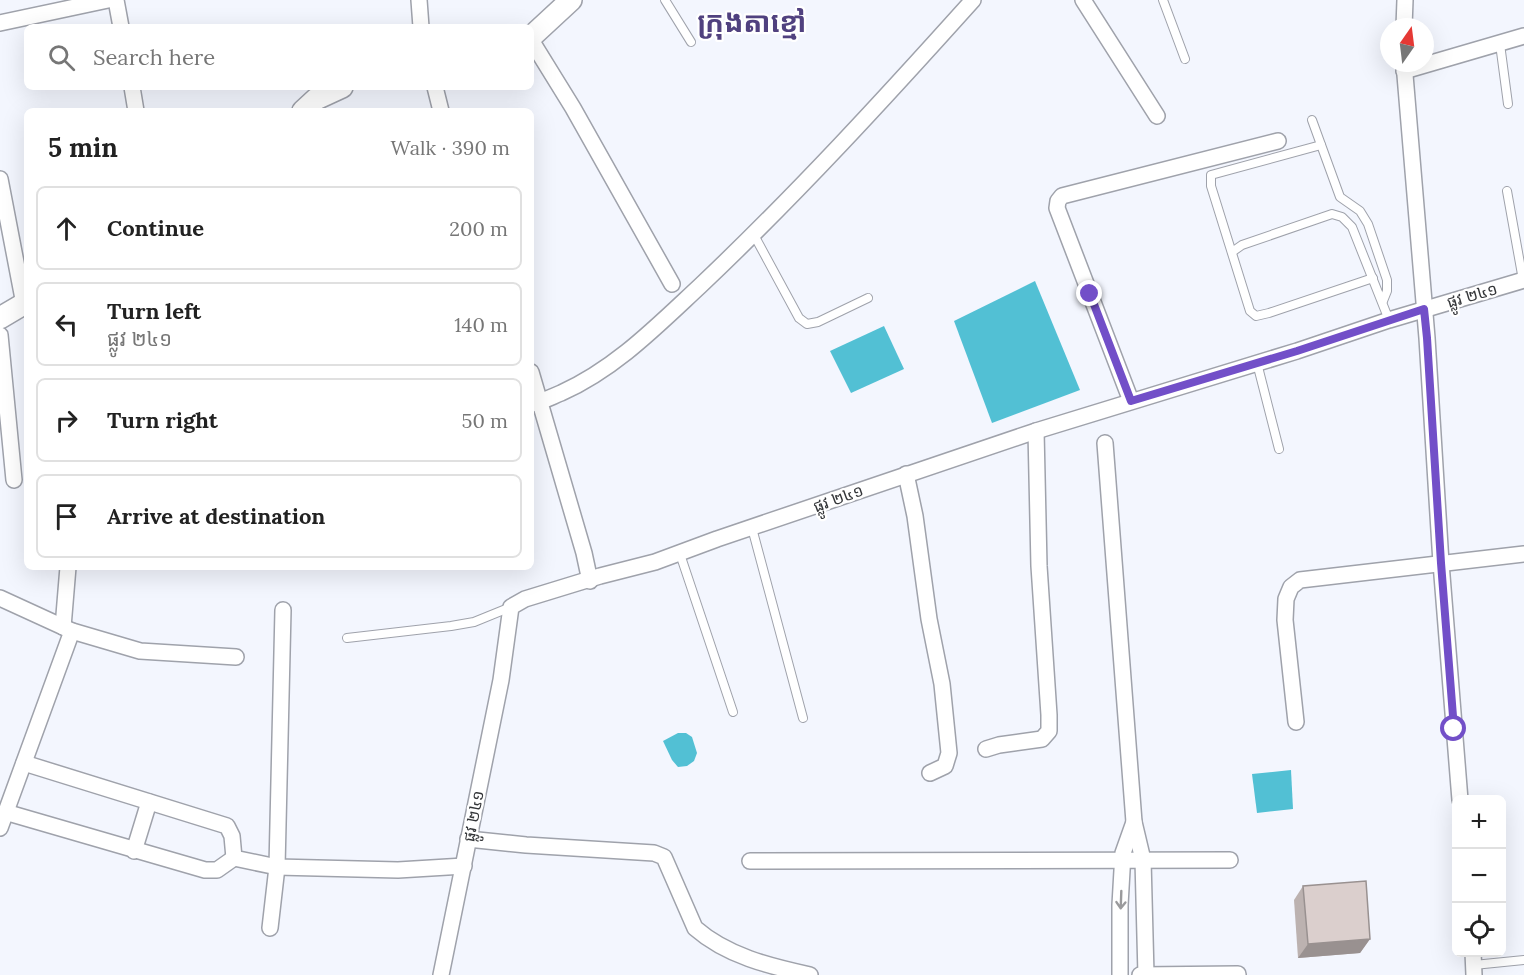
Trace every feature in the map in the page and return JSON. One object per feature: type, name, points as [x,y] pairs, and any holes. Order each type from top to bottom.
[{"type":"street","points":[[0,23],[108,0]]},
{"type":"street","points":[[116,0],[120,24]]},
{"type":"street","points":[[419,0],[421,24]]},
{"type":"street","points":[[534,36],[571,0]]},
{"type":"street","points":[[590,580],[584,554],[535,403],[581,384],[622,356],[754,235],[852,135],[973,0]]},
{"type":"street","points":[[1083,0],[1156,116]]},
{"type":"street","points":[[1404,18],[1405,0]]},
{"type":"street","points":[[1434,60],[1524,36]]},
{"type":"street","points":[[534,44],[573,108],[672,284]]},
{"type":"street","points":[[1404,72],[1427,338],[1441,563],[1460,795]]},
{"type":"street","points":[[132,90],[136,108]]},
{"type":"street","points":[[306,108],[316,99],[336,90]]},
{"type":"street","points":[[436,90],[440,108]]},
{"type":"street","points":[[1131,401],[1057,207],[1058,201],[1062,196],[1278,141]]},
{"type":"street","points":[[0,179],[24,298]]},
{"type":"street","name":"ផ្លូវ ២៤១","points":[[441,975],[501,680],[511,607],[525,599],[680,554],[906,474],[967,456],[1036,431],[1424,309],[1524,280]]},
{"type":"street","points":[[0,318],[24,304]]},
{"type":"street","points":[[0,335],[14,480]]},
{"type":"street","points":[[986,749],[1042,739],[1048,731],[1049,715],[1037,533],[1036,431]]},
{"type":"street","points":[[1105,443],[1134,822],[1143,860],[1146,975]]},
{"type":"street","points":[[906,474],[915,516],[929,619],[942,684],[949,753],[945,766],[930,773]]},
{"type":"street","points":[[1296,722],[1285,620],[1286,599],[1291,587],[1300,580],[1524,554]]},
{"type":"street","points":[[0,828],[68,629],[68,570]]},
{"type":"street","points":[[0,598],[68,629],[141,651],[236,657]]},
{"type":"street","points":[[270,928],[277,867],[283,610]]},
{"type":"street","points":[[24,763],[226,826],[232,836],[234,858]]},
{"type":"street","points":[[134,851],[149,802]]},
{"type":"street","points":[[5,812],[205,870],[217,870],[234,858],[277,867],[398,870],[464,866]]},
{"type":"street","points":[[1120,975],[1123,853],[1134,822]]},
{"type":"street","points":[[468,839],[654,853],[664,856],[694,928],[704,936],[759,963],[784,972],[810,975]]},
{"type":"street","points":[[750,861],[1230,860]]},
{"type":"street","points":[[1140,975],[1238,974]]},
{"type":"lane","points":[[665,0],[691,42]]},
{"type":"lane","points":[[1163,0],[1185,59]]},
{"type":"lane","points":[[1500,44],[1508,104]]},
{"type":"lane","points":[[1312,120],[1340,197],[1360,211],[1368,224],[1387,280],[1387,291],[1383,301]]},
{"type":"lane","points":[[1322,145],[1211,175],[1211,186],[1250,311],[1256,316],[1373,278]]},
{"type":"lane","points":[[1507,191],[1524,280]]},
{"type":"lane","points":[[1232,252],[1242,245],[1332,214],[1342,217],[1352,228],[1389,320]]},
{"type":"lane","points":[[754,235],[799,318],[807,324],[818,322],[868,298]]},
{"type":"lane","points":[[1257,363],[1279,449]]},
{"type":"lane","points":[[752,528],[803,717]]},
{"type":"lane","points":[[680,554],[734,712]]},
{"type":"lane","points":[[347,638],[451,627],[474,622],[511,607]]},
{"type":"lane","points":[[1474,964],[1524,960]]},
{"type":"water","points":[[1035,281],[1080,390],[992,423],[954,321]]},
{"type":"water","points":[[884,326],[904,369],[851,393],[830,351]]},
{"type":"water","points":[[678,733],[686,733],[692,737],[697,753],[694,761],[687,766],[678,767],[663,741]]},
{"type":"water","points":[[1291,770],[1293,809],[1257,813],[1252,774]]},
{"type":"building","points":[[1366,881],[1370,939],[1308,944],[1303,886]]},
{"type":"district","name":"ក្រុងតាខ្មៅ","points":[[752,22]]},
{"type":"route","points":[[1090,294],[1131,401],[1297,351],[1424,309],[1454,729]]}]
